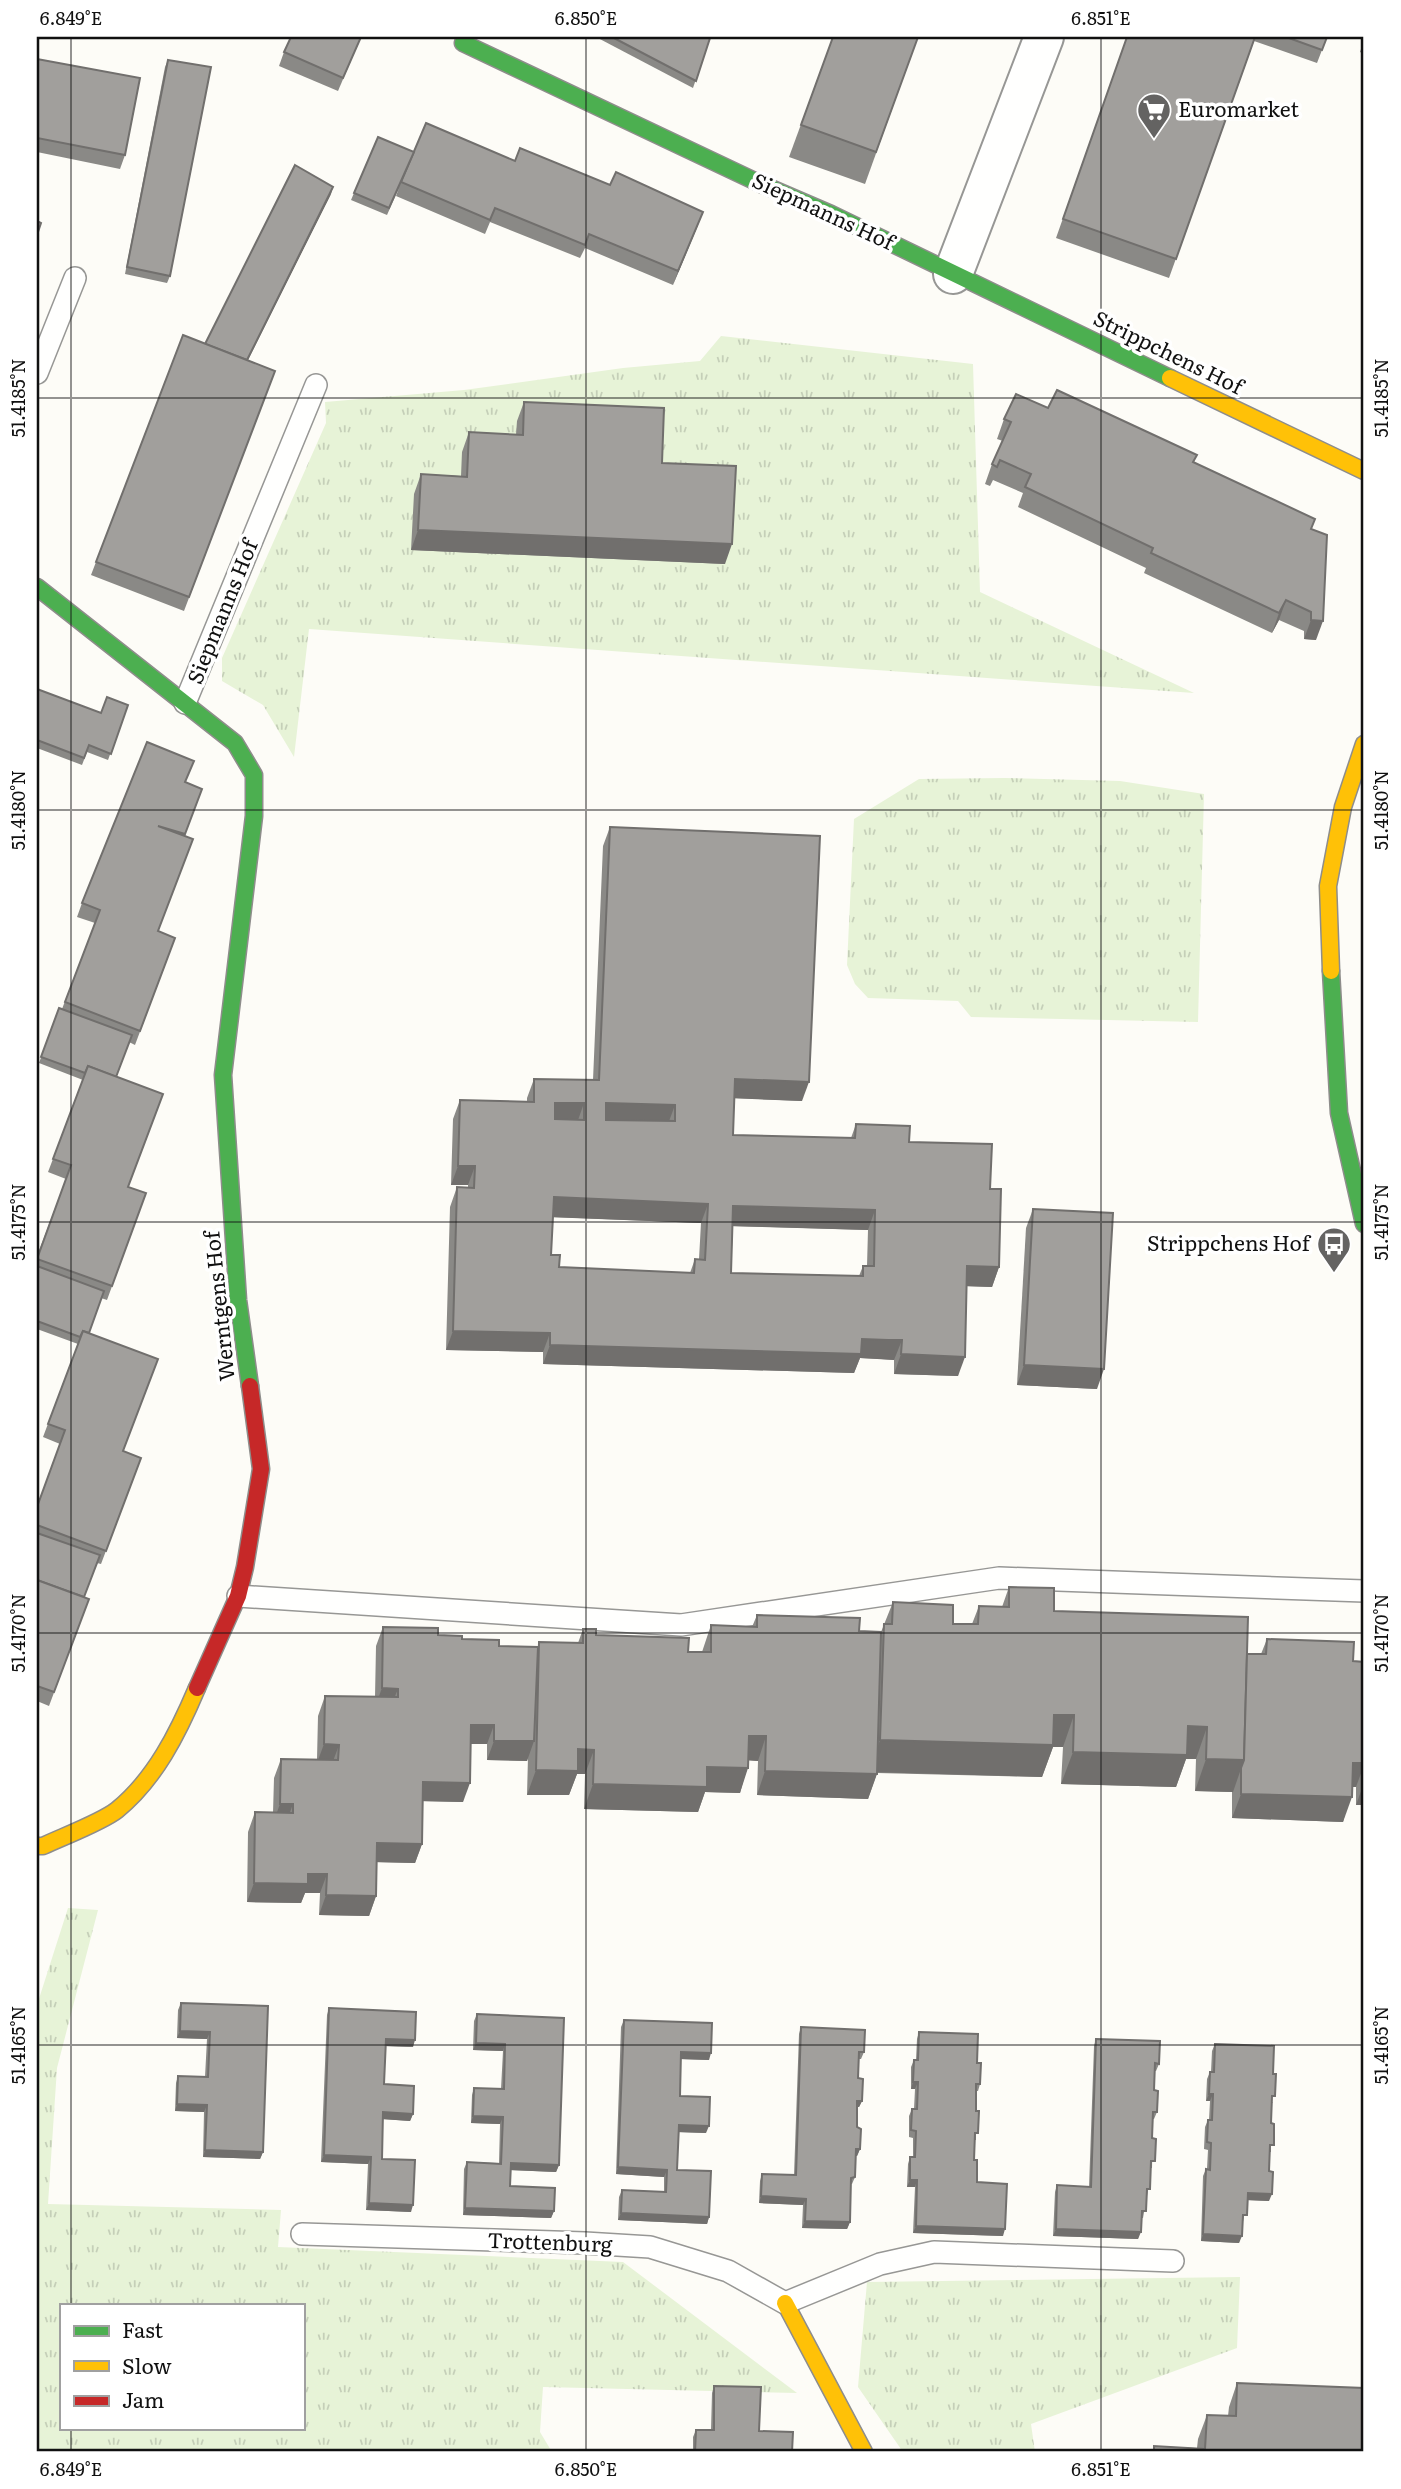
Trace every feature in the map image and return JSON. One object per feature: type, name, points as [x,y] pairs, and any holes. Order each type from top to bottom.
[{"type":"street","points":[[953,274],[1044,37]]},
{"type":"street","name":"Siepmanns Hof","points":[[463,43],[831,214],[953,274]]},
{"type":"street","name":"Strippchens Hof","points":[[953,274],[1364,471]]},
{"type":"street","name":"Siepmanns Hof","points":[[37,587],[185,703]]},
{"type":"street","name":"Werntgens Hof","points":[[37,1846],[43,1846],[114,1812],[148,1779],[181,1726],[238,1596],[261,1469],[238,1300],[223,1075],[254,816],[254,775],[235,743],[185,703]]},
{"type":"street","points":[[1364,744],[1343,807],[1328,886],[1332,1014],[1339,1113],[1364,1224]]},
{"type":"street","points":[[785,2304],[864,2452]]},
{"type":"lane","points":[[37,373],[75,278]]},
{"type":"lane","name":"Siepmanns Hof","points":[[185,703],[316,385]]},
{"type":"lane","points":[[238,1596],[681,1625],[999,1578],[1364,1591]]},
{"type":"lane","name":"Trottenburg","points":[[302,2234],[585,2242],[650,2248],[728,2270],[785,2304]]},
{"type":"lane","points":[[785,2304],[880,2264],[934,2252],[1173,2261]]},
{"type":"green space","points":[[721,336],[973,364],[980,592],[1194,693],[309,629],[294,757],[263,705],[222,681],[222,658],[326,423],[325,402],[464,390],[623,368],[700,361]]},
{"type":"green space","points":[[919,779],[1120,781],[1204,794],[1198,1022],[971,1017],[958,1001],[868,998],[855,984],[847,965],[854,819]]},
{"type":"green space","points":[[68,1908],[98,1910],[57,2068],[48,2204],[281,2210],[278,2247],[623,2262],[797,2393],[543,2387],[540,2432],[552,2452],[37,2452],[37,2005]]},
{"type":"green space","points":[[1240,2277],[1237,2348],[1031,2424],[1035,2452],[903,2452],[858,2387],[867,2282]]},
{"type":"building","points":[[291,37],[361,37],[343,78],[284,52]]},
{"type":"building","points":[[612,37],[708,37],[710,38],[696,81]]},
{"type":"building","points":[[833,37],[918,37],[876,152],[801,125]]},
{"type":"building","name":"Euromarket","points":[[1127,37],[1255,37],[1176,259],[1063,219]]},
{"type":"building","points":[[1286,37],[1327,37],[1322,50]]},
{"type":"building","points":[[37,59],[140,78],[125,155],[37,138]]},
{"type":"building","points":[[168,60],[211,67],[170,276],[127,267]]},
{"type":"building","points":[[426,123],[515,161],[520,148],[610,185],[616,172],[703,212],[678,271],[589,234],[585,245],[495,208],[490,220],[401,182]]},
{"type":"building","points":[[378,137],[414,152],[389,208],[354,193]]},
{"type":"building","points":[[295,165],[333,187],[247,360],[205,344]]},
{"type":"building","points":[[183,335],[275,371],[189,597],[96,562]]},
{"type":"building","points":[[1057,390],[1197,455],[1193,462],[1315,519],[1311,529],[1327,535],[1323,621],[1311,620],[1311,612],[1286,600],[1279,613],[1151,553],[1153,548],[1025,487],[1031,474],[1000,460],[997,467],[992,464],[1011,422],[1004,419],[1016,394],[1048,408]]},
{"type":"building","points":[[524,402],[664,408],[662,463],[736,466],[732,544],[418,530],[421,474],[467,477],[469,432],[523,435]]},
{"type":"building","points":[[37,689],[101,713],[107,697],[128,705],[111,754],[89,745],[84,758],[37,740]]},
{"type":"building","points":[[147,742],[194,761],[185,782],[202,789],[185,834],[158,826],[193,839],[158,931],[175,938],[140,1031],[65,1002],[100,910],[82,903]]},
{"type":"building","points":[[610,827],[820,836],[809,1082],[735,1079],[733,1135],[855,1138],[856,1124],[910,1126],[909,1142],[992,1144],[990,1189],[1001,1189],[999,1267],[967,1266],[965,1357],[901,1354],[902,1340],[862,1339],[861,1354],[550,1345],[550,1333],[453,1331],[457,1187],[474,1188],[475,1166],[458,1166],[460,1100],[534,1102],[534,1079],[599,1080]],"holes":[[[555,1103],[584,1103],[584,1120],[555,1119]],[[606,1103],[675,1105],[675,1121],[606,1120]],[[554,1197],[708,1204],[705,1260],[695,1259],[694,1273],[559,1267],[560,1255],[551,1255]],[[733,1206],[875,1210],[874,1266],[863,1266],[863,1276],[731,1273]]]},
{"type":"building","points":[[59,1008],[132,1035],[116,1077],[88,1066],[85,1073],[41,1057]]},
{"type":"building","points":[[88,1066],[163,1094],[128,1187],[146,1193],[112,1286],[37,1259],[71,1165],[53,1159]]},
{"type":"building","points":[[1033,1209],[1113,1213],[1104,1369],[1024,1365]]},
{"type":"building","points":[[37,1266],[104,1291],[89,1333],[83,1331],[80,1337],[37,1321]]},
{"type":"building","points":[[83,1331],[158,1359],[123,1451],[141,1458],[106,1551],[37,1525],[37,1507],[65,1430],[48,1424]]},
{"type":"building","points":[[37,1533],[100,1555],[84,1597],[37,1580]]},
{"type":"building","points":[[37,1580],[89,1599],[54,1692],[37,1686]]},
{"type":"building","points":[[1009,1587],[1054,1588],[1054,1611],[1248,1617],[1244,1760],[1206,1759],[1207,1727],[1188,1726],[1187,1755],[1073,1752],[1074,1715],[1054,1715],[1053,1745],[880,1740],[884,1624],[892,1624],[893,1602],[953,1605],[953,1624],[978,1624],[979,1606],[1009,1607]]},
{"type":"building","points":[[757,1615],[860,1618],[859,1631],[881,1632],[877,1774],[765,1771],[766,1736],[749,1736],[748,1768],[707,1767],[707,1787],[593,1784],[594,1750],[578,1749],[578,1771],[536,1770],[539,1642],[583,1643],[583,1629],[596,1629],[596,1635],[689,1638],[688,1652],[711,1652],[711,1625],[757,1627]]},
{"type":"building","points":[[383,1627],[438,1628],[438,1635],[499,1640],[499,1646],[538,1647],[534,1741],[494,1741],[494,1725],[471,1725],[470,1783],[423,1782],[422,1844],[377,1843],[376,1896],[326,1895],[327,1874],[308,1874],[308,1884],[254,1883],[255,1812],[293,1813],[293,1804],[280,1804],[281,1759],[338,1760],[339,1745],[324,1744],[325,1696],[398,1697],[398,1689],[382,1688]]},
{"type":"building","points":[[1267,1639],[1354,1642],[1353,1661],[1364,1662],[1364,1763],[1353,1763],[1352,1797],[1241,1794],[1247,1654],[1266,1654]]},
{"type":"building","points":[[181,2003],[268,2006],[263,2152],[205,2150],[207,2105],[177,2104],[178,2076],[208,2077],[210,2032],[180,2031]]},
{"type":"building","points":[[329,2008],[416,2012],[415,2040],[386,2039],[384,2084],[414,2086],[413,2114],[383,2112],[382,2159],[415,2160],[413,2205],[369,2203],[371,2157],[324,2155]]},
{"type":"building","points":[[477,2014],[564,2018],[559,2165],[511,2163],[510,2186],[555,2188],[554,2211],[465,2208],[467,2162],[501,2164],[503,2117],[473,2116],[474,2088],[504,2089],[505,2044],[476,2043]]},
{"type":"building","points":[[624,2020],[712,2023],[711,2053],[681,2052],[680,2096],[710,2097],[709,2126],[679,2125],[677,2170],[711,2171],[709,2217],[621,2213],[622,2190],[666,2192],[667,2170],[618,2167]]},
{"type":"building","points":[[801,2027],[865,2030],[864,2052],[859,2052],[858,2078],[863,2079],[862,2101],[857,2101],[857,2127],[861,2129],[860,2149],[856,2149],[855,2177],[851,2178],[850,2222],[805,2221],[806,2199],[761,2196],[762,2174],[796,2175]]},
{"type":"building","points":[[919,2032],[978,2034],[977,2063],[981,2063],[980,2084],[976,2084],[976,2111],[979,2111],[974,2160],[977,2160],[977,2182],[1007,2184],[1005,2229],[916,2226],[917,2180],[910,2180],[910,2157],[915,2157],[916,2131],[911,2130],[912,2109],[917,2109],[918,2082],[913,2082],[914,2060],[918,2060]]},
{"type":"building","points":[[1096,2039],[1160,2041],[1159,2064],[1155,2063],[1154,2090],[1158,2091],[1157,2112],[1153,2112],[1152,2138],[1156,2139],[1155,2161],[1151,2161],[1150,2189],[1147,2189],[1146,2211],[1142,2211],[1141,2232],[1056,2229],[1057,2185],[1091,2187]]},
{"type":"building","points":[[1215,2044],[1274,2046],[1273,2074],[1276,2074],[1271,2123],[1274,2124],[1274,2145],[1270,2145],[1269,2171],[1273,2172],[1272,2194],[1248,2193],[1242,2236],[1203,2234],[1206,2169],[1210,2170],[1211,2143],[1207,2142],[1208,2120],[1212,2120],[1213,2094],[1209,2094],[1210,2072],[1214,2072]]},
{"type":"building","points":[[1237,2383],[1364,2388],[1364,2452],[1154,2452],[1154,2446],[1205,2449],[1207,2415],[1236,2416]]},
{"type":"building","points":[[714,2386],[761,2387],[759,2431],[793,2432],[792,2452],[695,2452],[696,2430],[714,2430]]},
{"type":"traffic: fast","points":[[463,43],[761,184],[831,214],[1170,378]]},
{"type":"traffic: fast","points":[[37,587],[235,743],[254,775],[254,816],[223,1075],[238,1300],[250,1386]]},
{"type":"traffic: fast","points":[[1331,971],[1339,1113],[1364,1224]]},
{"type":"traffic: slow","points":[[1170,378],[1364,471]]},
{"type":"traffic: slow","points":[[1331,971],[1328,886],[1343,807],[1364,744]]},
{"type":"traffic: slow","points":[[37,1846],[43,1846],[102,1819],[131,1798],[164,1754],[197,1688]]},
{"type":"traffic: slow","points":[[785,2303],[864,2452]]},
{"type":"traffic: jam","points":[[197,1688],[238,1596],[245,1567],[261,1469],[250,1386]]},
{"type":"place","name":"Euromarket","points":[[1154,140]]},
{"type":"place","name":"Strippchens Hof","points":[[1334,1274]]}]
